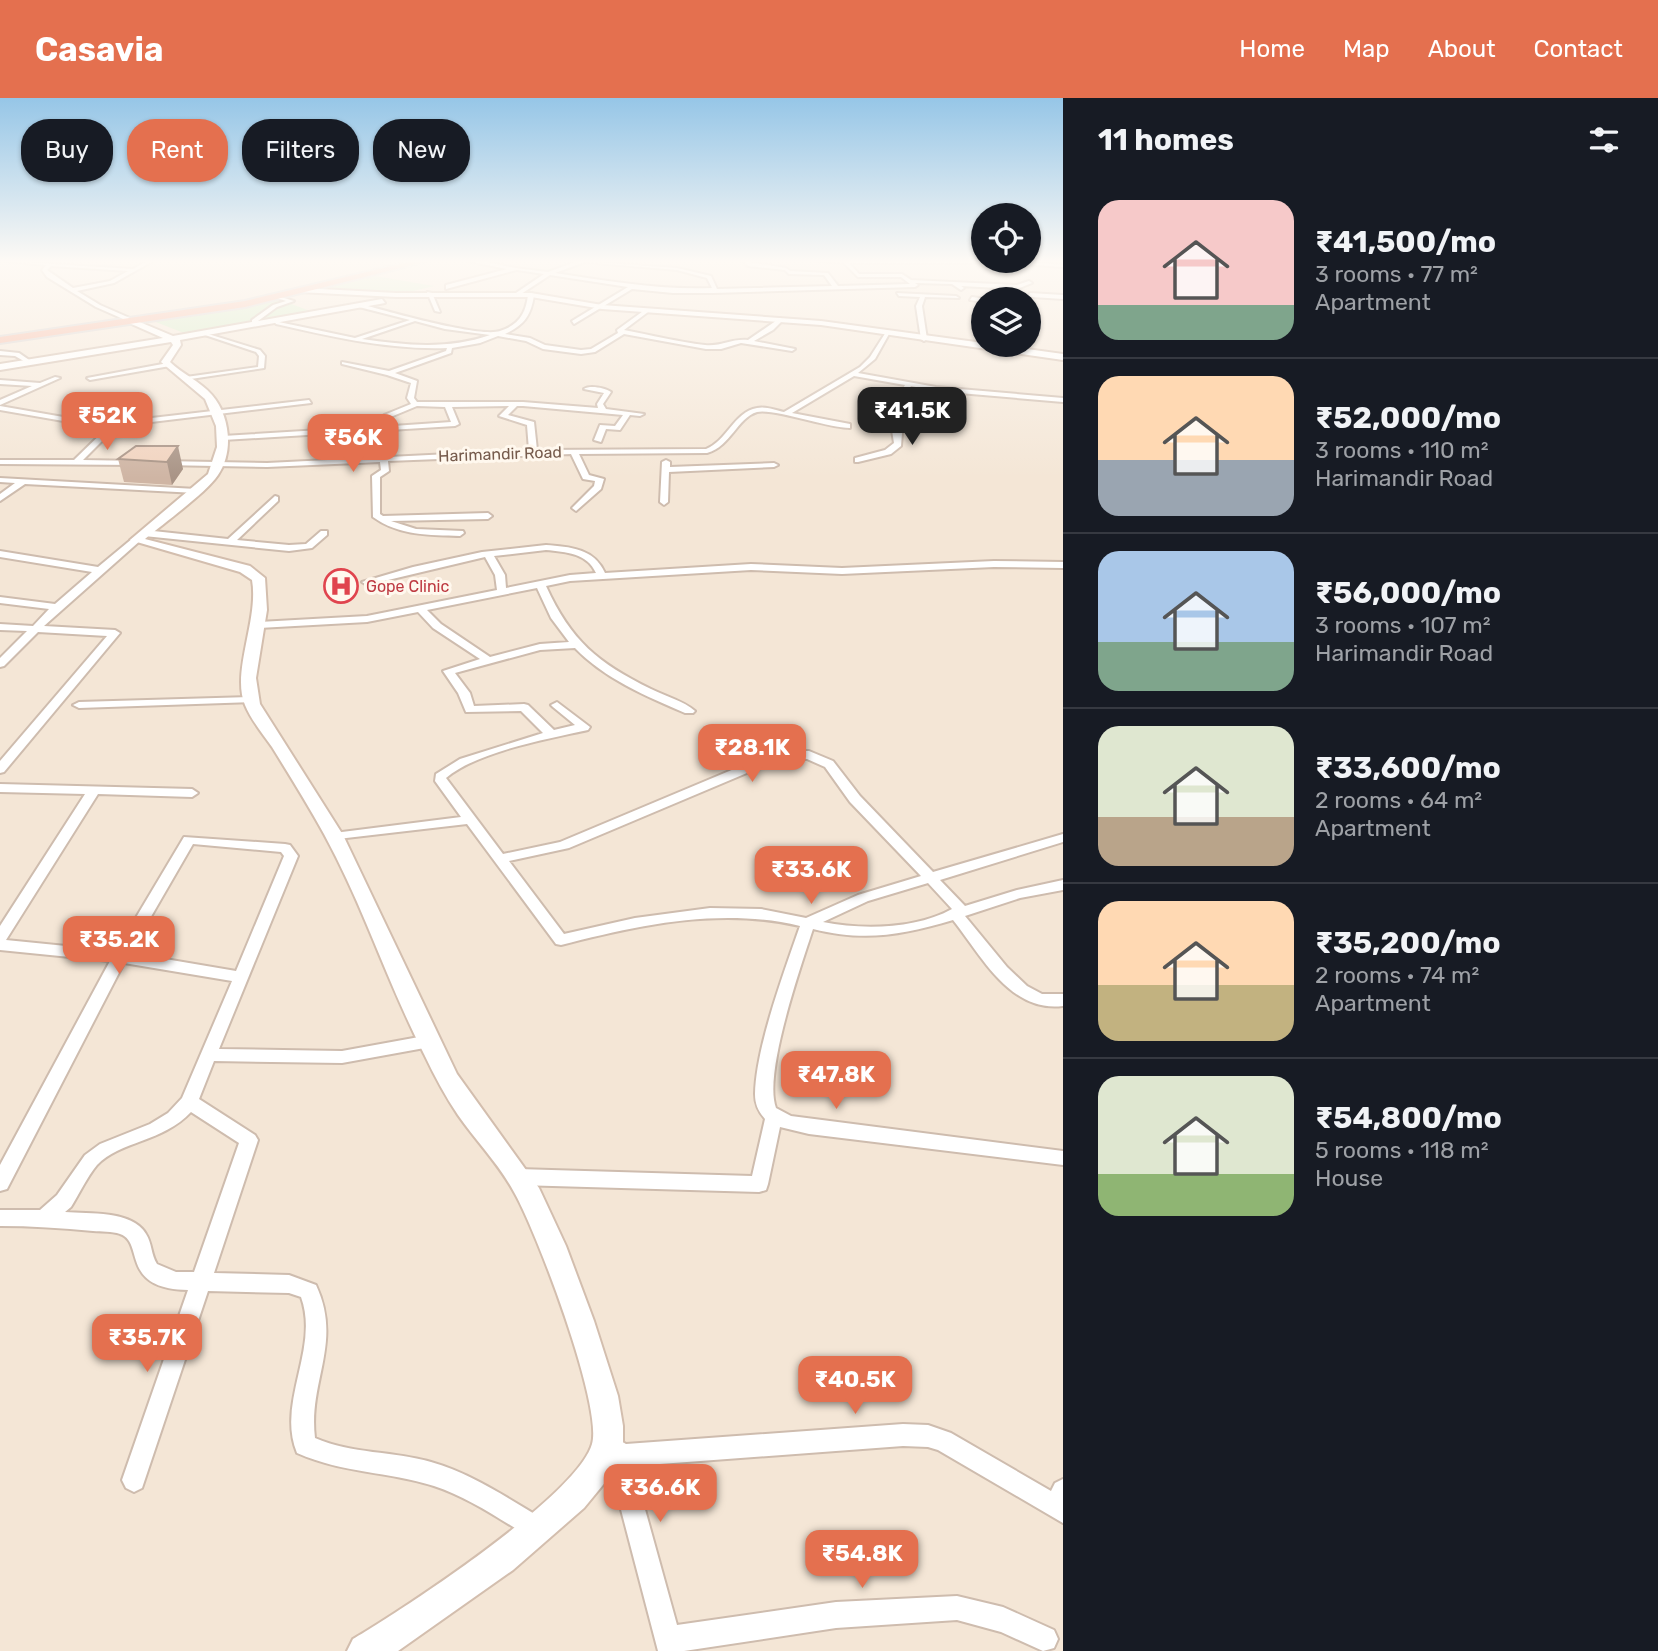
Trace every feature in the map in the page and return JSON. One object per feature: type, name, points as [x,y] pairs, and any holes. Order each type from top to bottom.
[{"type":"highway","points":[[0,339],[38,333]]},
{"type":"street","points":[[0,664],[57,607],[196,491],[212,476],[220,463],[223,438],[216,412],[208,397],[168,365],[166,357],[177,343],[161,333]]},
{"type":"street","points":[[333,333],[451,347],[498,335]]},
{"type":"street","points":[[356,338],[371,333]]},
{"type":"street","points":[[489,333],[533,340],[543,346],[588,352],[620,333]]},
{"type":"street","points":[[631,333],[706,347],[749,342],[792,349]]},
{"type":"street","points":[[749,342],[765,333]]},
{"type":"street","points":[[883,333],[971,344]]},
{"type":"street","points":[[923,333],[924,339]]},
{"type":"street","points":[[0,367],[207,334],[258,351],[262,356],[261,368],[186,379]]},
{"type":"street","points":[[787,413],[854,374],[873,358],[886,334]]},
{"type":"street","points":[[389,373],[449,352],[451,347]]},
{"type":"street","points":[[0,353],[17,355],[29,362]]},
{"type":"street","points":[[1041,353],[1063,357]]},
{"type":"street","points":[[344,363],[415,382],[410,398],[415,404],[515,404],[640,414]]},
{"type":"street","points":[[90,378],[168,365]]},
{"type":"street","points":[[854,374],[978,394],[1063,400]]},
{"type":"street","points":[[0,407],[57,378]]},
{"type":"street","points":[[0,382],[40,385]]},
{"type":"street","points":[[858,460],[888,452],[898,444],[892,409],[909,384]]},
{"type":"street","points":[[587,389],[608,392],[600,404],[603,411]]},
{"type":"street","points":[[0,407],[69,420],[118,421],[169,419],[309,402]]},
{"type":"street","points":[[390,428],[387,416],[390,413],[411,409],[415,404]]},
{"type":"street","points":[[515,404],[503,416],[531,424],[533,452]]},
{"type":"street","points":[[223,438],[455,424],[448,405]]},
{"type":"street","name":"Harimandir Road","points":[[0,462],[267,465],[533,452],[707,451],[721,447],[736,426],[752,411],[764,409],[787,413]]},
{"type":"street","points":[[598,440],[603,428],[617,428],[628,413]]},
{"type":"street","points":[[787,413],[847,426]]},
{"type":"street","points":[[76,463],[118,421]]},
{"type":"street","points":[[663,502],[667,450]]},
{"type":"street","points":[[574,452],[586,477],[600,479],[598,487],[576,508]]},
{"type":"street","points":[[384,458],[385,471],[376,476],[374,489],[376,515],[380,519],[405,531],[460,533]]},
{"type":"street","points":[[665,470],[775,465]]},
{"type":"street","points":[[0,480],[196,491]]},
{"type":"street","points":[[0,498],[24,481]]},
{"type":"street","points":[[230,542],[275,499]]},
{"type":"street","points":[[380,519],[488,516]]},
{"type":"street","points":[[140,536],[289,548],[309,546],[324,533]]},
{"type":"street","points":[[140,536],[255,574],[260,582],[262,595],[249,687],[250,700],[334,837],[461,1102],[530,1196],[569,1290],[605,1408],[670,1645],[836,1615],[957,1608],[1003,1620],[1045,1639]]},
{"type":"street","points":[[367,582],[488,554],[527,548],[565,549],[584,553],[593,559],[602,576]]},
{"type":"street","points":[[0,554],[102,571]]},
{"type":"street","points":[[488,554],[500,575],[502,591]]},
{"type":"street","points":[[258,625],[367,619],[540,584],[602,576],[751,567],[842,571],[966,565],[1063,565]]},
{"type":"street","points":[[540,584],[559,623],[589,657],[636,685],[689,711]]},
{"type":"street","points":[[0,600],[57,607]]},
{"type":"street","points":[[421,608],[437,626],[489,661]]},
{"type":"street","points":[[0,626],[115,633],[0,769]]},
{"type":"street","points":[[550,733],[524,707],[470,710],[464,693],[448,671],[540,647],[577,645]]},
{"type":"street","points":[[79,705],[250,700]]},
{"type":"street","points":[[557,705],[584,727],[550,733],[456,765],[442,773],[441,781],[561,940],[626,923],[719,912],[762,914],[852,932],[880,932],[906,928],[1012,895],[1063,885]]},
{"type":"street","points":[[499,859],[564,845],[750,767],[800,754],[820,758],[829,765],[855,799],[932,878],[1016,986],[1029,996],[1042,1000],[1063,1000]]},
{"type":"street","points":[[0,788],[192,793]]},
{"type":"street","points":[[0,938],[93,792]]},
{"type":"street","points":[[334,837],[470,820]]},
{"type":"street","points":[[807,923],[863,898],[1063,838]]},
{"type":"street","points":[[0,1183],[120,957],[189,840],[285,848],[291,856],[188,1102],[174,1118],[156,1129],[106,1149],[91,1160],[64,1201],[44,1218]]},
{"type":"street","points":[[807,923],[767,1067],[763,1100],[774,1116],[809,1127],[1063,1158]]},
{"type":"street","points":[[0,945],[120,957],[242,977]]},
{"type":"street","points":[[208,1055],[342,1057],[430,1041]]},
{"type":"street","points":[[134,1480],[249,1140],[188,1102]]},
{"type":"street","points":[[518,1177],[759,1185],[774,1116]]},
{"type":"street","points":[[0,1218],[44,1218],[125,1226],[137,1232],[143,1241],[142,1260],[147,1269],[159,1277],[289,1284],[309,1291],[315,1303],[318,1326],[301,1427],[305,1445],[321,1453],[434,1474],[466,1488],[538,1529]]},
{"type":"street","points":[[365,1651],[449,1596],[538,1529],[579,1493],[602,1463],[610,1440],[605,1408]]},
{"type":"street","points":[[618,1457],[870,1437],[928,1436],[943,1441],[1061,1503]]},
{"type":"shaded area","points":[[0,333],[971,333],[971,357],[1041,357],[1041,333],[1063,333],[1063,1651],[0,1651]]},
{"type":"building","points":[[136,446],[178,446],[167,462],[118,459]]},
{"type":"place","name":"Gope Clinic","points":[[341,586]]}]
